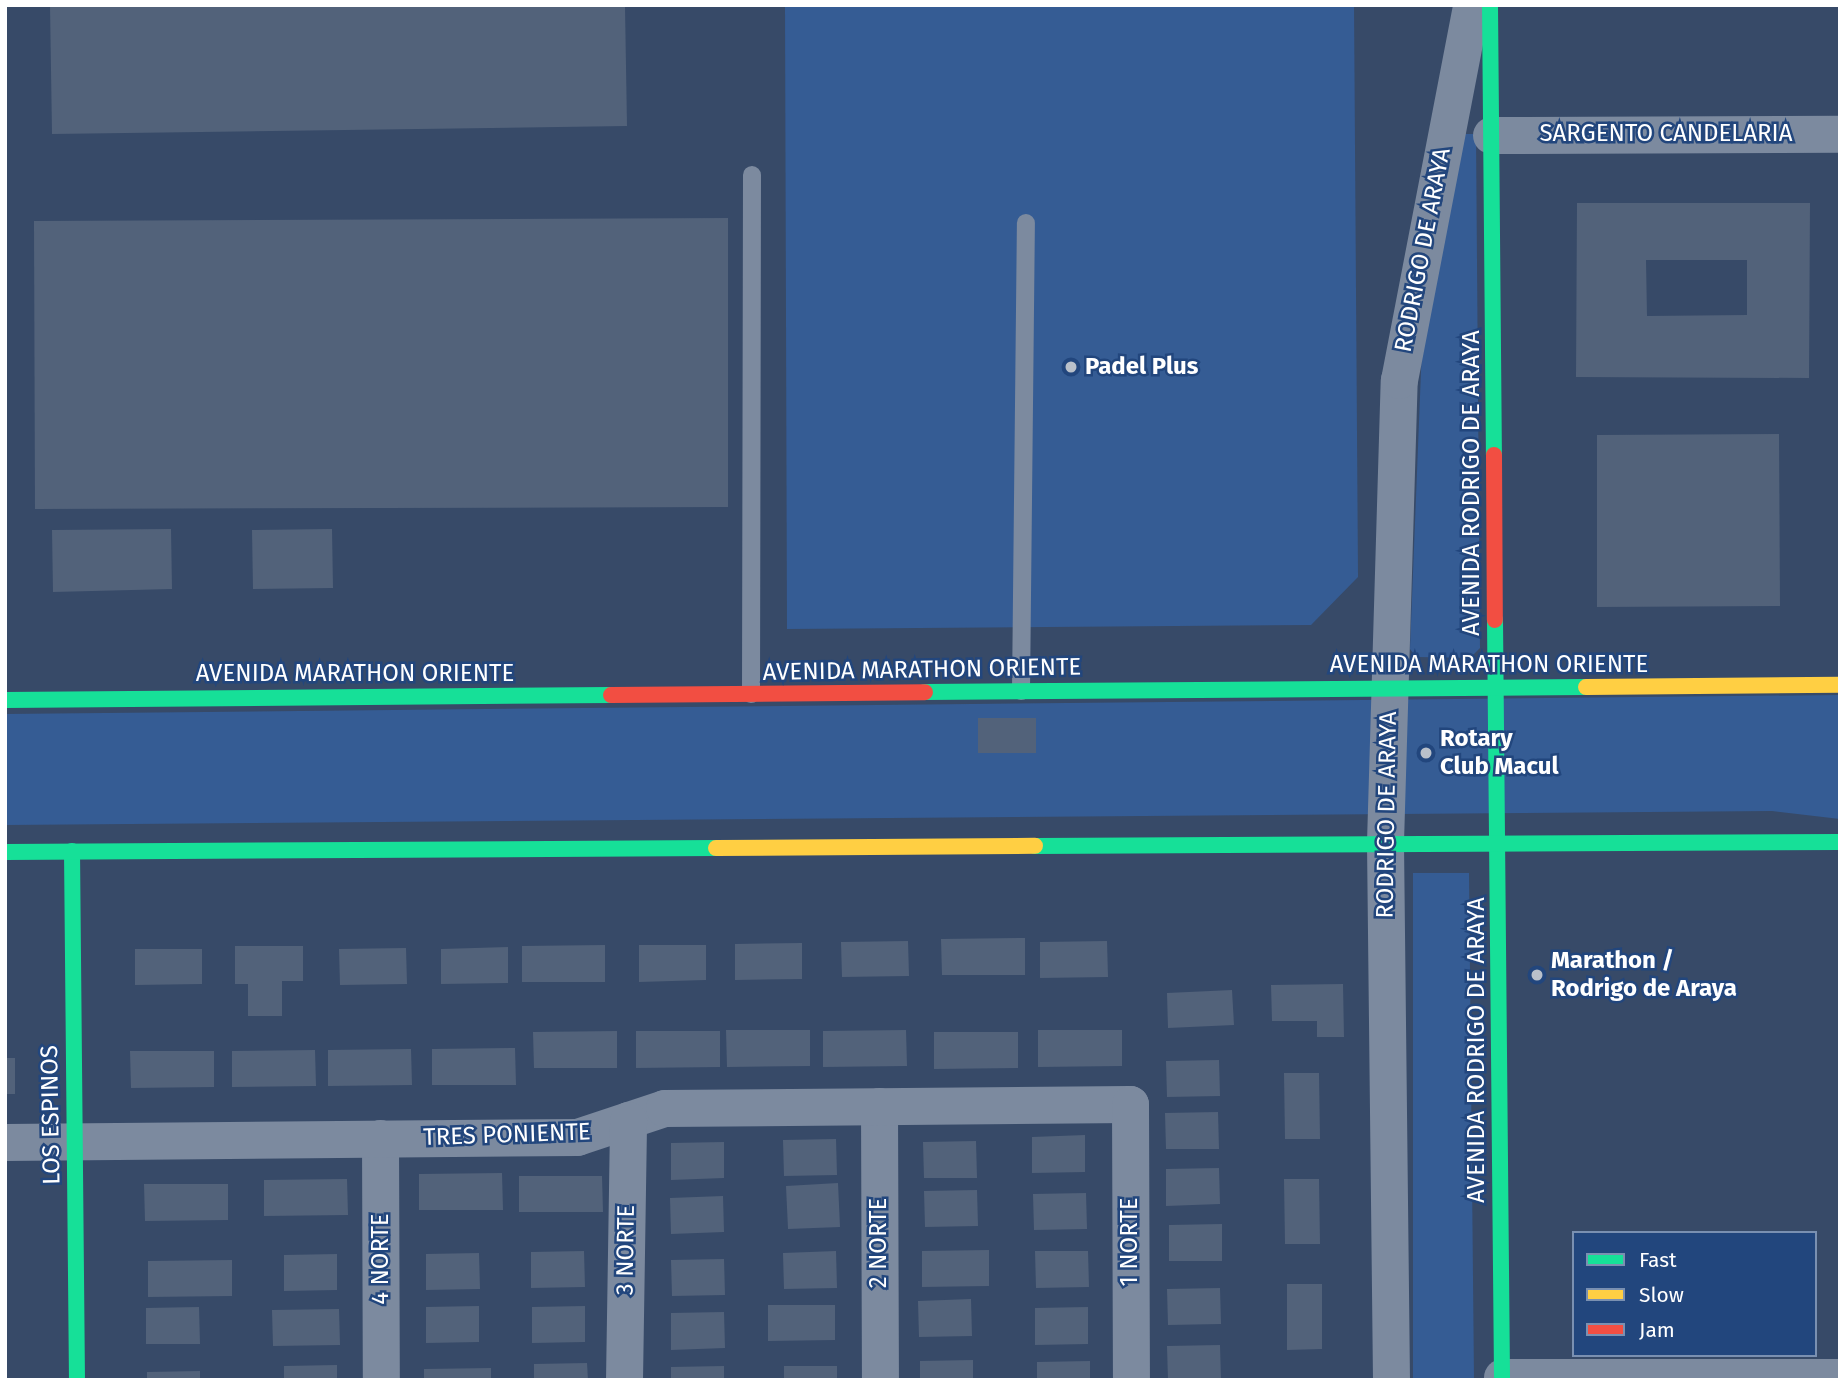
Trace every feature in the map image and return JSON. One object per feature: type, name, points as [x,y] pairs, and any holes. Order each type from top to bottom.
[{"type":"main road","name":"AVENIDA RODRIGO DE ARAYA","points":[[1490,5],[1502,1378]]},
{"type":"main road","name":"AVENIDA MARATHON ORIENTE","points":[[5,700],[1840,685]]},
{"type":"main road","points":[[5,852],[1385,842],[1840,842]]},
{"type":"main road","name":"LOS ESPINOS","points":[[72,851],[76,1380]]},
{"type":"street","name":"RODRIGO DE ARAYA","points":[[1391,1380],[1385,842],[1404,335],[1471,5]]},
{"type":"street","name":"SARGENTO CANDELARIA","points":[[1491,135],[1840,134]]},
{"type":"street","name":"TRES PONIENTE","points":[[5,1142],[586,1136],[664,1108],[1130,1104]]},
{"type":"street","name":"1 NORTE","points":[[1130,1104],[1131,1380]]},
{"type":"street","name":"2 NORTE","points":[[879,1106],[880,1380]]},
{"type":"street","name":"3 NORTE","points":[[624,1380],[628,1120]]},
{"type":"street","name":"4 NORTE","points":[[380,1138],[381,1380]]},
{"type":"street","points":[[1502,1378],[1840,1377]]},
{"type":"lane","points":[[751,694],[752,175]]},
{"type":"lane","points":[[1021,691],[1026,223]]},
{"type":"shaded area","name":"Padel Plus","points":[[785,5],[1354,5],[1358,577],[1311,625],[787,629]]},
{"type":"shaded area","points":[[1456,134],[1476,134],[1480,648],[1470,658],[1416,657],[1410,649],[1422,346]]},
{"type":"shaded area","points":[[1840,695],[1840,819],[1772,811],[5,825],[5,714]]},
{"type":"shaded area","points":[[1413,873],[1469,873],[1474,1380],[1413,1380]]},
{"type":"building","points":[[50,5],[625,7],[627,126],[52,134]]},
{"type":"building","points":[[1577,203],[1810,203],[1809,378],[1576,377]],"holes":[[[1646,260],[1747,260],[1747,315],[1647,316]]]},
{"type":"building","points":[[728,218],[728,507],[35,509],[34,221]]},
{"type":"building","points":[[1779,434],[1780,606],[1597,607],[1597,435]]},
{"type":"building","points":[[171,529],[172,589],[53,592],[52,530]]},
{"type":"building","points":[[332,529],[333,588],[253,589],[252,530]]},
{"type":"building","points":[[978,718],[1036,718],[1036,753],[978,753]]},
{"type":"building","points":[[1025,938],[1025,975],[942,975],[941,939]]},
{"type":"building","points":[[908,941],[909,976],[842,977],[841,942]]},
{"type":"building","points":[[1107,941],[1108,977],[1040,978],[1040,942]]},
{"type":"building","points":[[802,943],[802,979],[735,980],[735,944]]},
{"type":"building","points":[[605,945],[605,982],[522,982],[522,946]]},
{"type":"building","points":[[639,945],[706,945],[706,980],[639,982]]},
{"type":"building","points":[[235,946],[303,946],[303,981],[282,981],[282,1016],[248,1016],[248,984],[235,984]]},
{"type":"building","points":[[508,947],[508,983],[441,984],[441,949]]},
{"type":"building","points":[[406,948],[407,984],[340,985],[339,949]]},
{"type":"building","points":[[135,949],[202,949],[202,984],[135,985]]},
{"type":"building","points":[[1343,984],[1344,1037],[1317,1037],[1317,1021],[1272,1021],[1271,985]]},
{"type":"building","points":[[1232,990],[1234,1025],[1168,1028],[1167,993]]},
{"type":"building","points":[[726,1030],[810,1030],[810,1066],[727,1067]]},
{"type":"building","points":[[906,1030],[907,1066],[823,1067],[823,1031]]},
{"type":"building","points":[[1038,1030],[1122,1030],[1122,1066],[1038,1067]]},
{"type":"building","points":[[617,1031],[617,1068],[534,1068],[533,1032]]},
{"type":"building","points":[[636,1031],[720,1031],[720,1067],[636,1068]]},
{"type":"building","points":[[934,1032],[1018,1032],[1018,1068],[934,1069]]},
{"type":"building","points":[[515,1048],[516,1085],[432,1085],[432,1049]]},
{"type":"building","points":[[411,1049],[412,1085],[328,1086],[328,1050]]},
{"type":"building","points":[[315,1050],[316,1086],[232,1087],[232,1051]]},
{"type":"building","points":[[130,1051],[214,1051],[214,1087],[131,1088]]},
{"type":"building","points":[[5,1058],[15,1058],[15,1094],[5,1094]]},
{"type":"building","points":[[1219,1060],[1220,1096],[1167,1097],[1166,1061]]},
{"type":"building","points":[[1284,1073],[1319,1073],[1320,1139],[1285,1139]]},
{"type":"building","points":[[1218,1112],[1219,1149],[1166,1149],[1165,1113]]},
{"type":"building","points":[[1085,1135],[1085,1172],[1032,1173],[1032,1137]]},
{"type":"building","points":[[836,1139],[837,1175],[784,1176],[783,1140]]},
{"type":"building","points":[[976,1141],[977,1178],[924,1178],[923,1142]]},
{"type":"building","points":[[724,1142],[724,1178],[671,1180],[671,1143]]},
{"type":"building","points":[[1219,1168],[1220,1204],[1166,1206],[1166,1169]]},
{"type":"building","points":[[502,1173],[503,1210],[419,1210],[419,1174]]},
{"type":"building","points":[[519,1176],[602,1176],[603,1212],[519,1212]]},
{"type":"building","points":[[347,1179],[348,1215],[264,1216],[264,1180]]},
{"type":"building","points":[[1284,1179],[1319,1179],[1320,1244],[1285,1244]]},
{"type":"building","points":[[838,1183],[840,1227],[788,1229],[786,1186]]},
{"type":"building","points":[[144,1184],[228,1184],[228,1220],[145,1221]]},
{"type":"building","points":[[977,1190],[978,1226],[925,1227],[924,1191]]},
{"type":"building","points":[[1086,1193],[1087,1229],[1034,1230],[1033,1194]]},
{"type":"building","points":[[723,1196],[724,1232],[671,1234],[670,1198]]},
{"type":"building","points":[[1222,1224],[1222,1261],[1169,1261],[1169,1225]]},
{"type":"building","points":[[989,1250],[989,1286],[922,1287],[922,1251]]},
{"type":"building","points":[[584,1251],[585,1287],[531,1288],[531,1252]]},
{"type":"building","points":[[836,1251],[837,1288],[784,1289],[783,1253]]},
{"type":"building","points":[[1035,1251],[1088,1251],[1089,1287],[1036,1288]]},
{"type":"building","points":[[479,1253],[480,1289],[426,1290],[426,1254]]},
{"type":"building","points":[[337,1254],[337,1290],[284,1291],[284,1255]]},
{"type":"building","points":[[724,1259],[725,1295],[672,1296],[671,1260]]},
{"type":"building","points":[[232,1260],[232,1296],[148,1297],[148,1261]]},
{"type":"building","points":[[1287,1284],[1322,1284],[1322,1349],[1287,1350]]},
{"type":"building","points":[[1220,1288],[1221,1324],[1168,1325],[1167,1289]]},
{"type":"building","points":[[971,1299],[972,1336],[919,1337],[918,1301]]},
{"type":"building","points":[[768,1305],[835,1305],[835,1340],[768,1341]]},
{"type":"building","points":[[479,1306],[479,1342],[426,1343],[426,1307]]},
{"type":"building","points":[[585,1306],[585,1342],[532,1343],[532,1307]]},
{"type":"building","points":[[199,1307],[200,1344],[146,1344],[146,1308]]},
{"type":"building","points":[[1088,1307],[1088,1344],[1035,1345],[1035,1308]]},
{"type":"building","points":[[339,1309],[340,1345],[273,1346],[272,1310]]},
{"type":"building","points":[[724,1312],[725,1348],[671,1350],[671,1313]]},
{"type":"building","points":[[1220,1345],[1221,1380],[1168,1380],[1167,1346]]},
{"type":"building","points":[[973,1360],[973,1380],[920,1380],[920,1361]]},
{"type":"building","points":[[1090,1361],[1090,1380],[1037,1380],[1037,1362]]},
{"type":"building","points":[[587,1363],[588,1380],[534,1380],[534,1364]]},
{"type":"building","points":[[337,1365],[337,1380],[284,1380],[284,1366]]},
{"type":"building","points":[[724,1366],[724,1380],[671,1380],[671,1367]]},
{"type":"building","points":[[784,1366],[837,1366],[837,1380],[784,1380]]},
{"type":"building","points":[[491,1368],[491,1380],[424,1380],[424,1369]]},
{"type":"building","points":[[200,1371],[200,1380],[147,1380],[147,1372]]},
{"type":"traffic: fast","points":[[1490,5],[1494,455]]},
{"type":"traffic: fast","points":[[1495,620],[1502,1380]]},
{"type":"traffic: fast","points":[[925,692],[1586,687]]},
{"type":"traffic: fast","points":[[5,700],[611,695]]},
{"type":"traffic: fast","points":[[1035,846],[1840,842]]},
{"type":"traffic: fast","points":[[5,852],[716,848]]},
{"type":"traffic: fast","points":[[72,851],[77,1380]]},
{"type":"traffic: slow","points":[[1586,687],[1840,685]]},
{"type":"traffic: slow","points":[[716,848],[1035,846]]},
{"type":"traffic: jam","points":[[1494,455],[1495,620]]},
{"type":"traffic: jam","points":[[611,695],[925,692]]},
{"type":"place","name":"Padel Plus","points":[[1071,367]]},
{"type":"place","name":"Rotary Club Macul","points":[[1426,753]]},
{"type":"place","name":"Marathon / Rodrigo de Araya","points":[[1537,975]]}]
